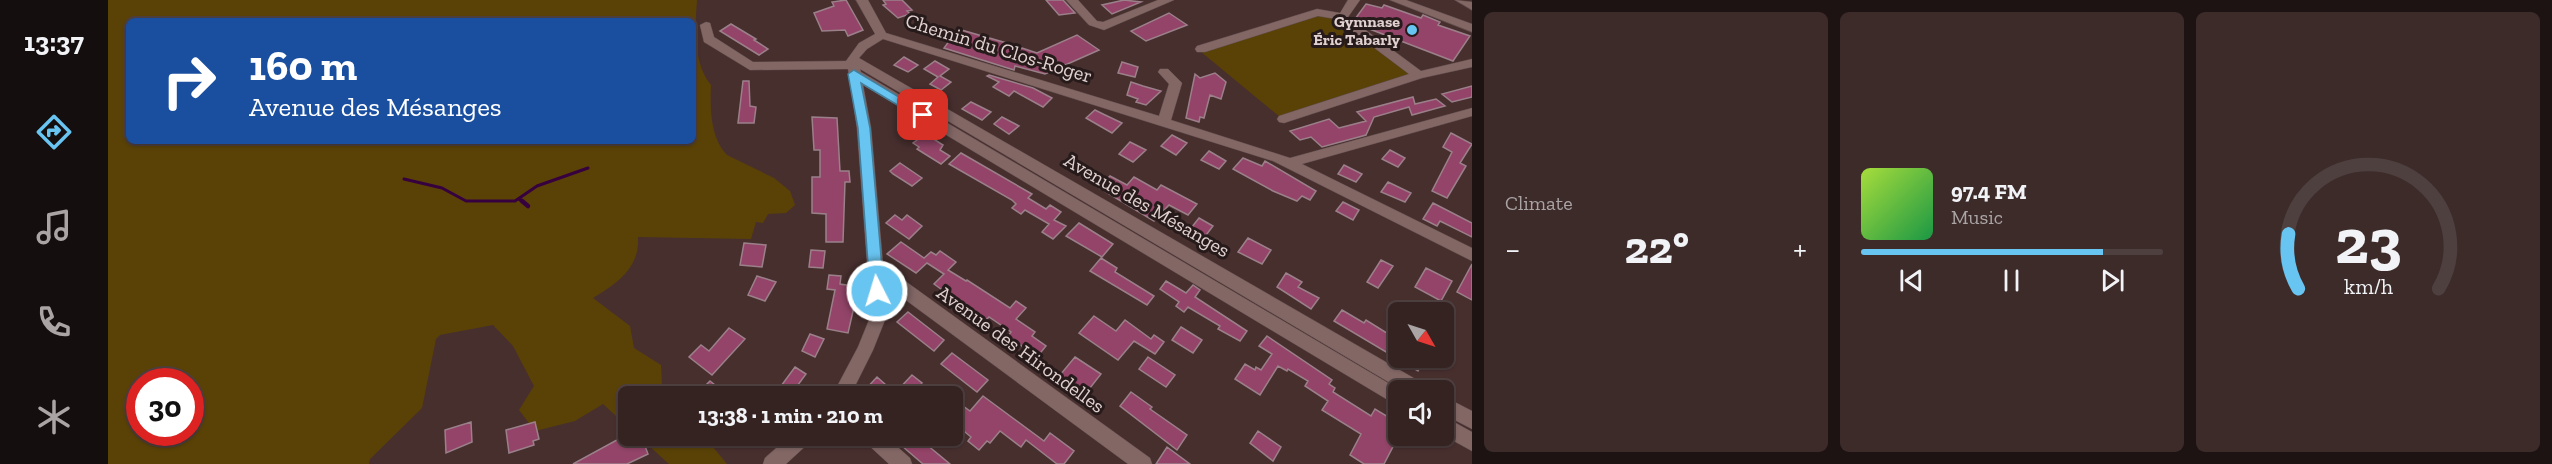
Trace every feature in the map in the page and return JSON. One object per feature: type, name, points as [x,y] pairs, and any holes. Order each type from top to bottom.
[{"type":"street","points":[[862,0],[882,35]]},
{"type":"street","points":[[1072,0],[1093,23],[1108,26],[1168,0]]},
{"type":"street","points":[[1339,16],[1346,15],[1354,0]]},
{"type":"street","points":[[1396,0],[1412,2],[1472,28]]},
{"type":"street","points":[[1461,0],[1472,7]]},
{"type":"street","points":[[1201,49],[1317,12],[1329,12],[1339,16],[1419,75]]},
{"type":"street","points":[[706,25],[708,39],[750,66],[853,66],[864,128],[879,315],[865,350],[845,386]]},
{"type":"street","name":"Chemin du Clos-Roger","points":[[853,66],[864,46],[882,35],[1289,163],[1472,255]]},
{"type":"street","points":[[1284,119],[1419,75],[1472,63]]},
{"type":"street","name":"Avenue des Mésanges","points":[[853,66],[1401,380]]},
{"type":"street","name":"Avenue des Mésanges","points":[[853,66],[1388,392]]},
{"type":"street","points":[[1163,123],[1176,82],[1164,72]]},
{"type":"street","points":[[1289,163],[1468,116]]},
{"type":"street","name":"Avenue des Hirondelles","points":[[875,268],[1143,464]]},
{"type":"street","points":[[1454,410],[1472,421]]},
{"type":"street","points":[[1454,431],[1472,442]]},
{"type":"street","points":[[772,464],[792,446]]},
{"type":"street","points":[[883,446],[903,464]]},
{"type":"shaded area","points":[[108,0],[697,0],[696,33],[696,18],[126,18],[126,144],[696,144],[696,44],[701,67],[711,85],[711,113],[714,131],[721,148],[727,155],[774,178],[790,191],[795,205],[786,213],[768,214],[763,223],[756,222],[751,239],[638,237],[635,257],[626,273],[593,298],[630,326],[634,348],[661,365],[662,386],[618,386],[618,418],[603,404],[575,421],[535,431],[519,410],[534,386],[513,346],[493,325],[440,335],[436,339],[422,408],[370,459],[369,464],[108,464]]},
{"type":"shaded area","points":[[1326,13],[1413,73],[1280,117],[1200,51]]},
{"type":"shaded area","points":[[649,446],[712,446],[727,464],[669,464]]},
{"type":"building","points":[[846,0],[863,30],[848,36],[845,30],[822,31],[814,13],[834,6],[832,2]]},
{"type":"building","points":[[883,0],[902,0],[912,10],[907,11],[910,14],[898,18],[883,5],[886,4]]},
{"type":"building","points":[[1046,0],[1063,0],[1075,13],[1059,15]]},
{"type":"building","points":[[1124,0],[1141,2],[1112,14],[1102,5]]},
{"type":"building","name":"Gymnase Éric Tabarly","points":[[1366,4],[1382,8],[1384,5],[1421,18],[1423,15],[1440,22],[1438,25],[1470,36],[1453,61],[1367,28],[1355,19]]},
{"type":"building","points":[[1169,13],[1187,25],[1146,41],[1131,31]]},
{"type":"building","points":[[731,24],[768,49],[759,55],[720,31]]},
{"type":"building","points":[[958,29],[1010,44],[1014,49],[1022,48],[1037,53],[1077,35],[1099,50],[1045,74],[1015,66],[1014,70],[944,48]]},
{"type":"building","points":[[904,57],[918,65],[908,72],[894,65]]},
{"type":"building","points":[[935,61],[949,69],[940,76],[951,82],[941,90],[930,84],[938,77],[924,69]]},
{"type":"building","points":[[1122,62],[1138,67],[1135,77],[1118,73]]},
{"type":"building","points":[[1215,73],[1226,82],[1221,99],[1210,95],[1204,118],[1200,117],[1199,122],[1186,118],[1195,74],[1200,78]]},
{"type":"building","points":[[987,76],[1033,88],[1052,98],[1043,107],[1014,91],[1009,96],[993,87],[999,82]]},
{"type":"building","points":[[743,81],[749,81],[750,106],[756,107],[754,123],[738,123]]},
{"type":"building","points":[[1131,82],[1161,91],[1146,105],[1136,102],[1138,99],[1127,95]]},
{"type":"building","points":[[1472,86],[1472,97],[1452,102],[1442,94]]},
{"type":"building","points":[[1413,97],[1415,104],[1436,99],[1445,106],[1412,115],[1409,107],[1374,117],[1366,135],[1322,147],[1311,137],[1300,140],[1290,131],[1329,119],[1339,128],[1366,121],[1357,112]]},
{"type":"building","points":[[971,102],[991,112],[982,120],[962,109]]},
{"type":"building","points":[[1095,110],[1122,123],[1112,133],[1086,118]]},
{"type":"building","points":[[907,114],[909,122],[915,122],[915,127],[943,145],[940,150],[950,156],[941,164],[917,149],[919,147],[913,143],[917,140],[898,130],[898,119]]},
{"type":"building","points":[[812,117],[837,118],[840,171],[849,171],[850,182],[845,182],[843,242],[826,242],[826,214],[812,213],[812,177],[820,177],[820,150],[814,150]]},
{"type":"building","points":[[1002,117],[1019,126],[1009,134],[994,124]]},
{"type":"building","points":[[1451,133],[1472,144],[1460,163],[1466,166],[1447,198],[1432,191],[1452,152],[1443,147]]},
{"type":"building","points":[[1172,135],[1187,143],[1176,155],[1161,146]]},
{"type":"building","points":[[1130,142],[1146,150],[1133,162],[1119,154]]},
{"type":"building","points":[[1390,150],[1405,158],[1398,167],[1382,159]]},
{"type":"building","points":[[1209,151],[1226,161],[1219,169],[1201,160]]},
{"type":"building","points":[[961,153],[1032,194],[1028,198],[1046,209],[1050,205],[1061,212],[1054,220],[1066,226],[1053,239],[1042,232],[1049,224],[1025,210],[1021,214],[1012,208],[1016,204],[1012,200],[949,164]]},
{"type":"building","points":[[1243,158],[1262,166],[1265,161],[1316,191],[1310,200],[1302,196],[1297,201],[1273,191],[1233,169]]},
{"type":"building","points":[[900,163],[922,178],[912,186],[893,174],[890,171]]},
{"type":"building","points":[[1344,165],[1362,174],[1356,182],[1338,174]]},
{"type":"building","points":[[1110,176],[1127,185],[1134,177],[1157,190],[1161,185],[1197,204],[1188,215],[1169,205],[1154,221],[1096,186],[1104,177],[1107,179]]},
{"type":"building","points":[[1388,182],[1411,193],[1405,202],[1381,192]]},
{"type":"building","points":[[1343,202],[1359,210],[1353,220],[1336,211]]},
{"type":"building","points":[[1433,203],[1472,223],[1472,237],[1440,221],[1437,226],[1423,219]]},
{"type":"building","points":[[895,215],[902,220],[907,215],[922,226],[909,239],[886,223]]},
{"type":"building","points":[[1199,218],[1213,226],[1203,239],[1188,232]]},
{"type":"building","points":[[1079,223],[1113,244],[1102,257],[1066,236]]},
{"type":"building","points":[[1248,238],[1271,250],[1262,264],[1238,252]]},
{"type":"building","points":[[901,242],[924,258],[931,252],[936,255],[940,251],[956,262],[948,270],[1010,308],[1016,301],[1026,308],[1016,319],[1035,332],[1032,336],[1046,346],[1037,357],[1008,336],[1011,332],[989,317],[986,320],[934,284],[944,274],[927,263],[916,273],[887,254]]},
{"type":"building","points":[[744,243],[766,245],[762,267],[740,265]]},
{"type":"building","points":[[811,250],[825,251],[823,268],[809,267]]},
{"type":"building","points":[[1101,258],[1117,268],[1115,272],[1154,296],[1147,305],[1090,271]]},
{"type":"building","points":[[1381,260],[1393,266],[1378,288],[1367,282]]},
{"type":"building","points":[[1472,264],[1472,300],[1457,292]]},
{"type":"building","points":[[1426,268],[1452,281],[1441,301],[1415,287]]},
{"type":"building","points":[[1286,273],[1302,282],[1298,287],[1319,298],[1311,309],[1277,287]]},
{"type":"building","points":[[829,275],[841,276],[840,284],[853,286],[854,307],[848,333],[827,329],[835,290],[827,289]]},
{"type":"building","points":[[757,276],[776,282],[765,301],[748,295]]},
{"type":"building","points":[[1166,281],[1186,293],[1193,285],[1200,290],[1195,297],[1247,331],[1240,341],[1218,329],[1220,326],[1188,307],[1184,312],[1176,306],[1179,302],[1160,289]]},
{"type":"building","points":[[1342,310],[1364,323],[1366,320],[1388,334],[1388,353],[1334,321]]},
{"type":"building","points":[[908,312],[944,340],[934,351],[897,322]]},
{"type":"building","points":[[1094,316],[1116,331],[1125,320],[1151,339],[1154,335],[1164,342],[1155,354],[1134,341],[1118,360],[1079,333]]},
{"type":"building","points":[[1181,327],[1202,340],[1193,353],[1172,340]]},
{"type":"building","points":[[729,328],[745,339],[712,375],[689,357],[701,345],[709,351]]},
{"type":"building","points":[[810,334],[824,339],[815,357],[802,351]]},
{"type":"building","points":[[1267,336],[1332,380],[1329,384],[1335,388],[1333,392],[1371,416],[1375,409],[1388,417],[1388,446],[1393,446],[1384,464],[1364,464],[1350,455],[1361,434],[1322,410],[1328,401],[1305,386],[1308,381],[1288,369],[1287,371],[1278,366],[1260,395],[1235,379],[1245,364],[1255,370],[1256,367],[1261,370],[1272,354],[1259,346]]},
{"type":"building","points":[[952,353],[988,380],[977,392],[941,364]]},
{"type":"building","points":[[1075,357],[1101,374],[1086,393],[1060,375]]},
{"type":"building","points":[[1148,357],[1175,375],[1166,387],[1139,369]]},
{"type":"building","points":[[795,367],[806,374],[797,386],[781,386]]},
{"type":"building","points":[[912,375],[922,383],[920,386],[902,386]]},
{"type":"building","points":[[877,377],[887,386],[869,386]]},
{"type":"building","points":[[710,381],[716,386],[705,386]]},
{"type":"building","points":[[1131,392],[1152,407],[1150,409],[1187,435],[1177,450],[1120,406]]},
{"type":"building","points":[[983,396],[1044,441],[1050,433],[1074,451],[1064,464],[1057,464],[1026,440],[1021,447],[1000,431],[990,443],[987,441],[979,450],[968,441],[971,437],[963,430],[963,406],[970,411]]},
{"type":"building","points":[[471,422],[472,442],[446,453],[445,430]]},
{"type":"building","points":[[535,422],[539,439],[533,441],[534,445],[509,453],[506,430]]},
{"type":"building","points":[[1258,431],[1281,447],[1273,461],[1250,443]]},
{"type":"building","points":[[618,439],[618,446],[645,446],[648,454],[627,464],[573,464]]},
{"type":"building","points":[[902,446],[928,446],[950,464],[923,464]]},
{"type":"building","points":[[1167,447],[1190,464],[1156,464]]},
{"type":"waterway","points":[[404,179],[442,188],[466,201],[515,201],[537,186],[588,168]]},
{"type":"waterway","points":[[519,199],[524,203]]},
{"type":"waterway","points":[[522,201],[528,206]]},
{"type":"place","name":"Gymnase Éric Tabarly","points":[[1412,30]]},
{"type":"route","points":[[877,291],[864,128],[854,74],[923,115]]}]
